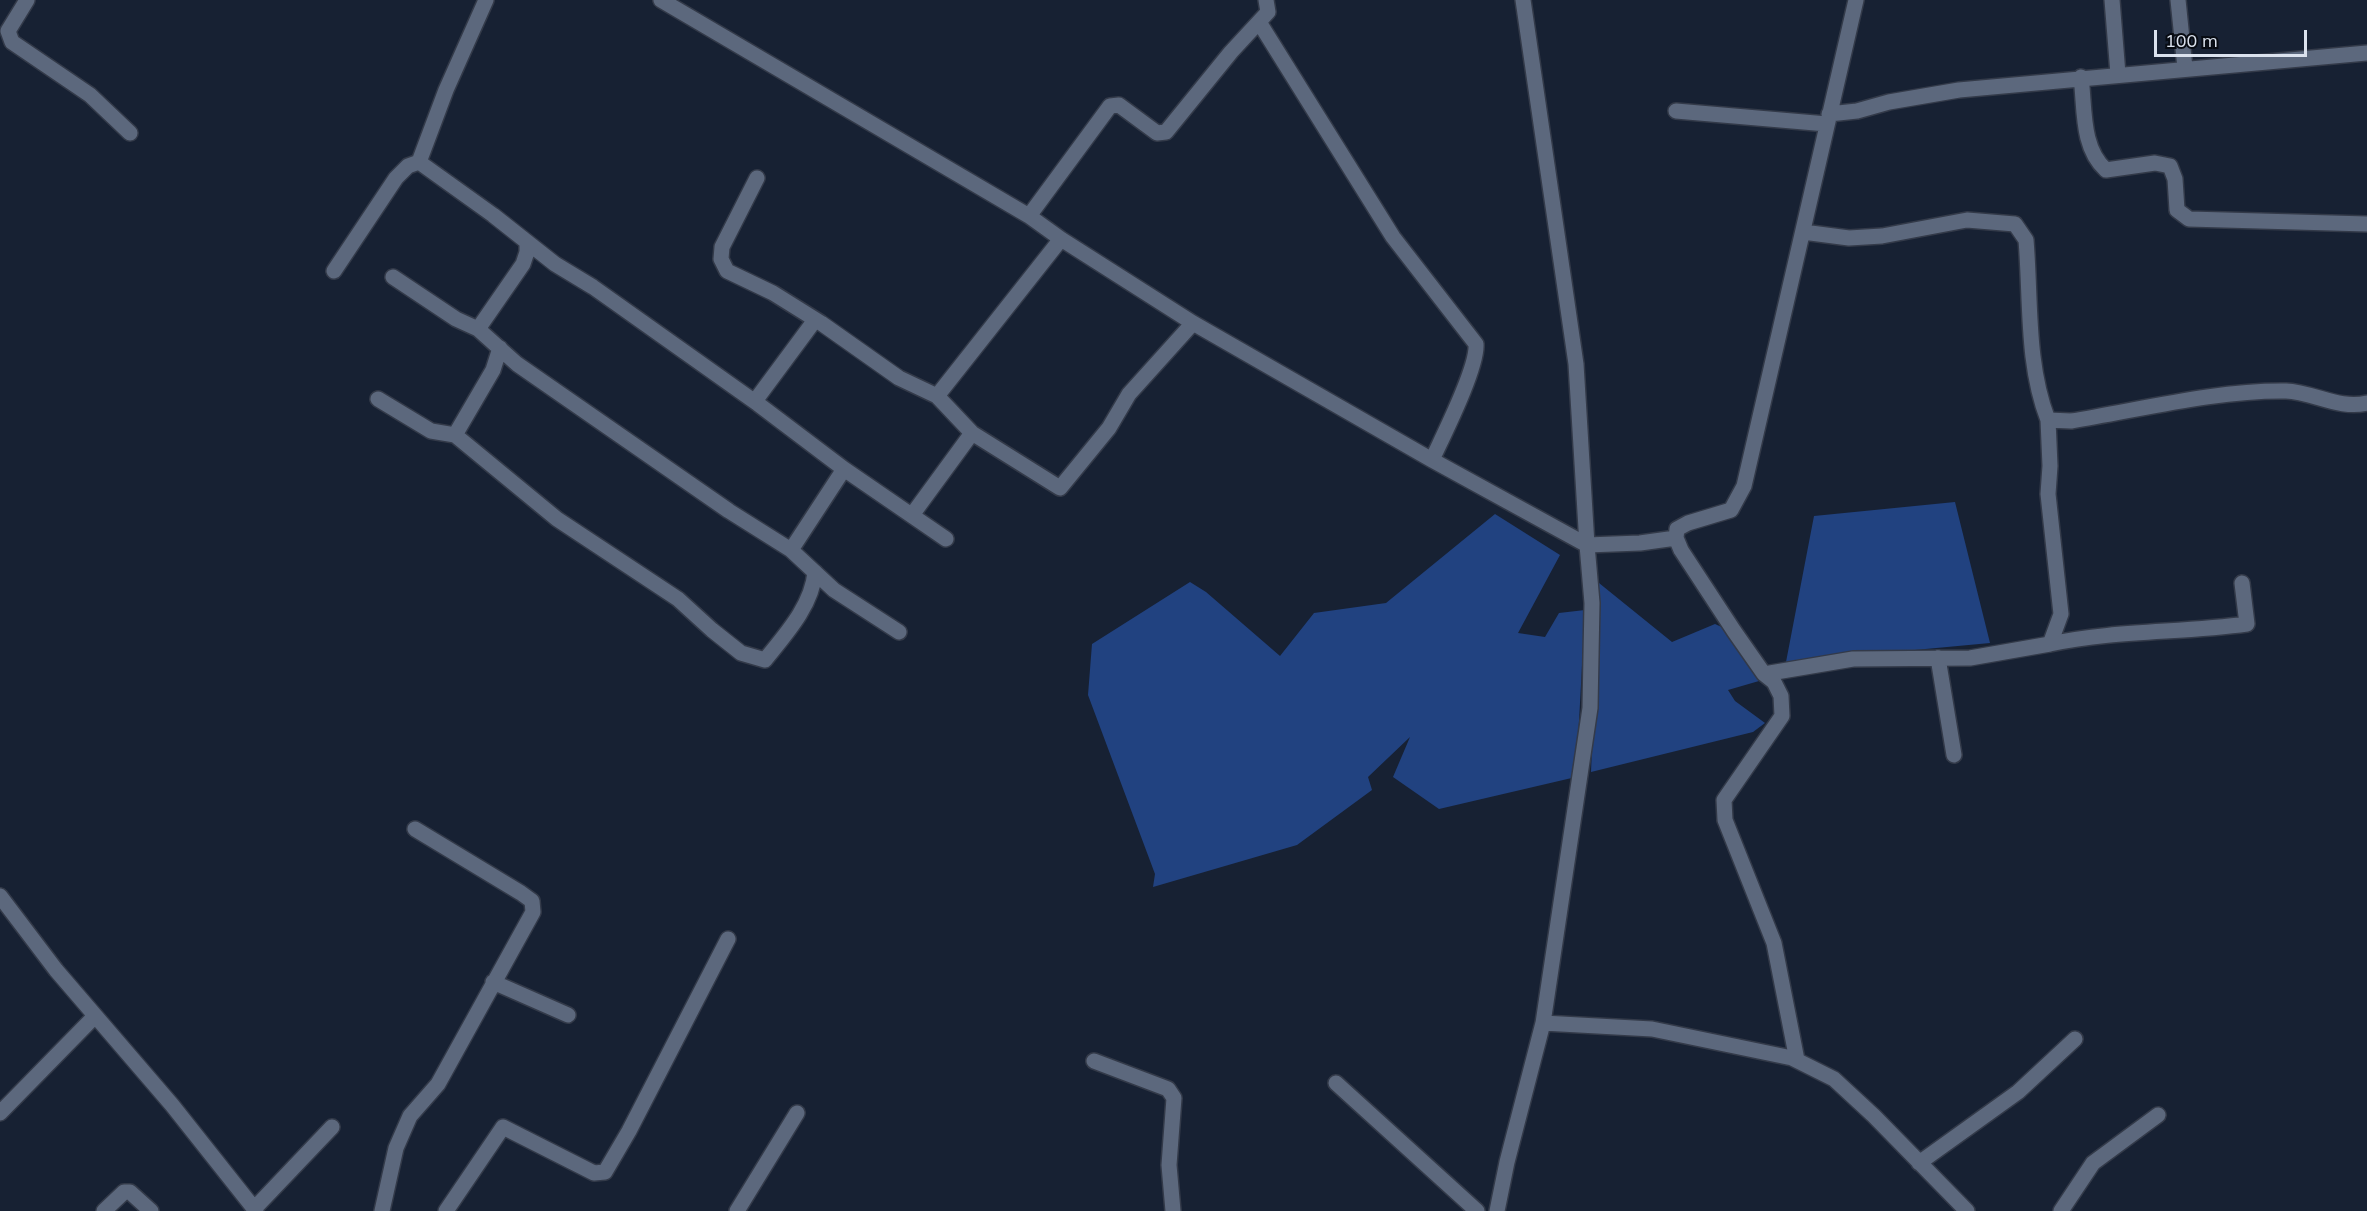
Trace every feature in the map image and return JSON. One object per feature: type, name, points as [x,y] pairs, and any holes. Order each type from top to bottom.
[{"type":"street","points":[[27,0],[8,31],[12,42],[90,94],[130,133]]},
{"type":"street","points":[[334,271],[396,178],[408,166],[419,162],[446,90],[486,0]]},
{"type":"street","points":[[661,0],[1029,216],[1193,323],[1432,460],[1587,545],[1640,543],[1676,538]]},
{"type":"street","points":[[1029,216],[1110,106],[1119,105],[1157,133],[1166,132],[1231,52],[1268,12],[1266,0]]},
{"type":"street","points":[[1797,1060],[1774,943],[1725,820],[1724,800],[1782,716],[1781,696],[1774,682],[1764,674],[1681,550],[1676,538],[1677,529],[1688,523],[1731,510],[1744,486],[1856,0]]},
{"type":"street","points":[[2112,0],[2118,74]]},
{"type":"street","points":[[2178,0],[2185,68]]},
{"type":"street","points":[[1497,1211],[1507,1162],[1543,1023],[1590,708],[1593,603],[1587,545],[1576,364],[1527,1]]},
{"type":"street","points":[[1259,22],[1393,237],[1476,345],[1477,352],[1468,378],[1432,460]]},
{"type":"street","points":[[1676,111],[1828,119],[1889,102],[1959,90],[2081,77],[2367,53]]},
{"type":"street","points":[[2081,77],[2089,146],[2097,162],[2106,170],[2155,163],[2170,166],[2175,179],[2177,210],[2189,219],[2367,224]]},
{"type":"street","points":[[419,162],[555,264],[593,286],[754,401],[844,469],[946,539]]},
{"type":"street","points":[[757,178],[722,247],[721,259],[727,271],[773,293],[899,378],[937,396],[972,433],[1060,488],[1109,428],[1129,394],[1193,323]]},
{"type":"street","points":[[1803,232],[1849,238],[1882,236],[1967,220],[2015,224],[2026,240],[2036,370],[2040,400],[2048,420],[2050,466],[2048,494],[2061,614],[2050,644]]},
{"type":"street","points":[[937,396],[1061,239]]},
{"type":"street","points":[[478,329],[523,264],[527,242]]},
{"type":"street","points":[[393,276],[456,320],[478,329],[517,364],[608,429],[791,550],[834,590],[898,632]]},
{"type":"street","points":[[754,401],[816,320]]},
{"type":"street","points":[[455,435],[493,370],[500,348]]},
{"type":"street","points":[[2048,420],[2071,422],[2223,395],[2288,391],[2353,405],[2367,403]]},
{"type":"street","points":[[378,399],[431,430],[455,435],[557,519],[678,599],[741,653],[765,660],[794,624],[814,585],[815,572]]},
{"type":"street","points":[[912,515],[972,433]]},
{"type":"street","points":[[791,550],[844,469]]},
{"type":"street","points":[[1764,674],[1853,659],[1970,658],[2078,638],[2209,630],[2247,624],[2242,583]]},
{"type":"street","points":[[1938,658],[1954,755]]},
{"type":"street","points":[[382,1211],[396,1148],[410,1116],[438,1084],[533,912],[532,901],[415,830]]},
{"type":"street","points":[[0,896],[56,970],[172,1105],[255,1210],[332,1127]]},
{"type":"street","points":[[446,1211],[503,1127],[594,1173],[605,1172],[629,1131],[728,939]]},
{"type":"street","points":[[493,982],[568,1015]]},
{"type":"street","points":[[0,1113],[95,1016]]},
{"type":"street","points":[[1543,1023],[1652,1029],[1797,1060],[1834,1079],[1874,1116],[1967,1211]]},
{"type":"street","points":[[1919,1163],[2018,1092],[2075,1039]]},
{"type":"street","points":[[1094,1061],[1168,1089],[1174,1098],[1169,1165],[1173,1211]]},
{"type":"street","points":[[1336,1083],[1477,1211]]},
{"type":"street","points":[[737,1211],[797,1113]]},
{"type":"street","points":[[2061,1211],[2093,1163],[2158,1115]]},
{"type":"street","points":[[104,1211],[124,1192],[130,1192],[151,1211]]},
{"type":"shaded area","points":[[1955,502],[1990,643],[1786,662],[1814,516]]},
{"type":"shaded area","points":[[1495,514],[1560,555],[1518,633],[1545,637],[1559,613],[1585,610],[1576,777],[1439,809],[1393,777],[1410,737],[1368,777],[1372,790],[1297,845],[1153,887],[1155,874],[1088,695],[1092,644],[1190,582],[1206,592],[1280,656],[1314,613],[1386,603]]},
{"type":"shaded area","points":[[1599,583],[1672,642],[1715,624],[1726,629],[1759,681],[1728,690],[1735,701],[1765,723],[1753,732],[1591,772]]}]
